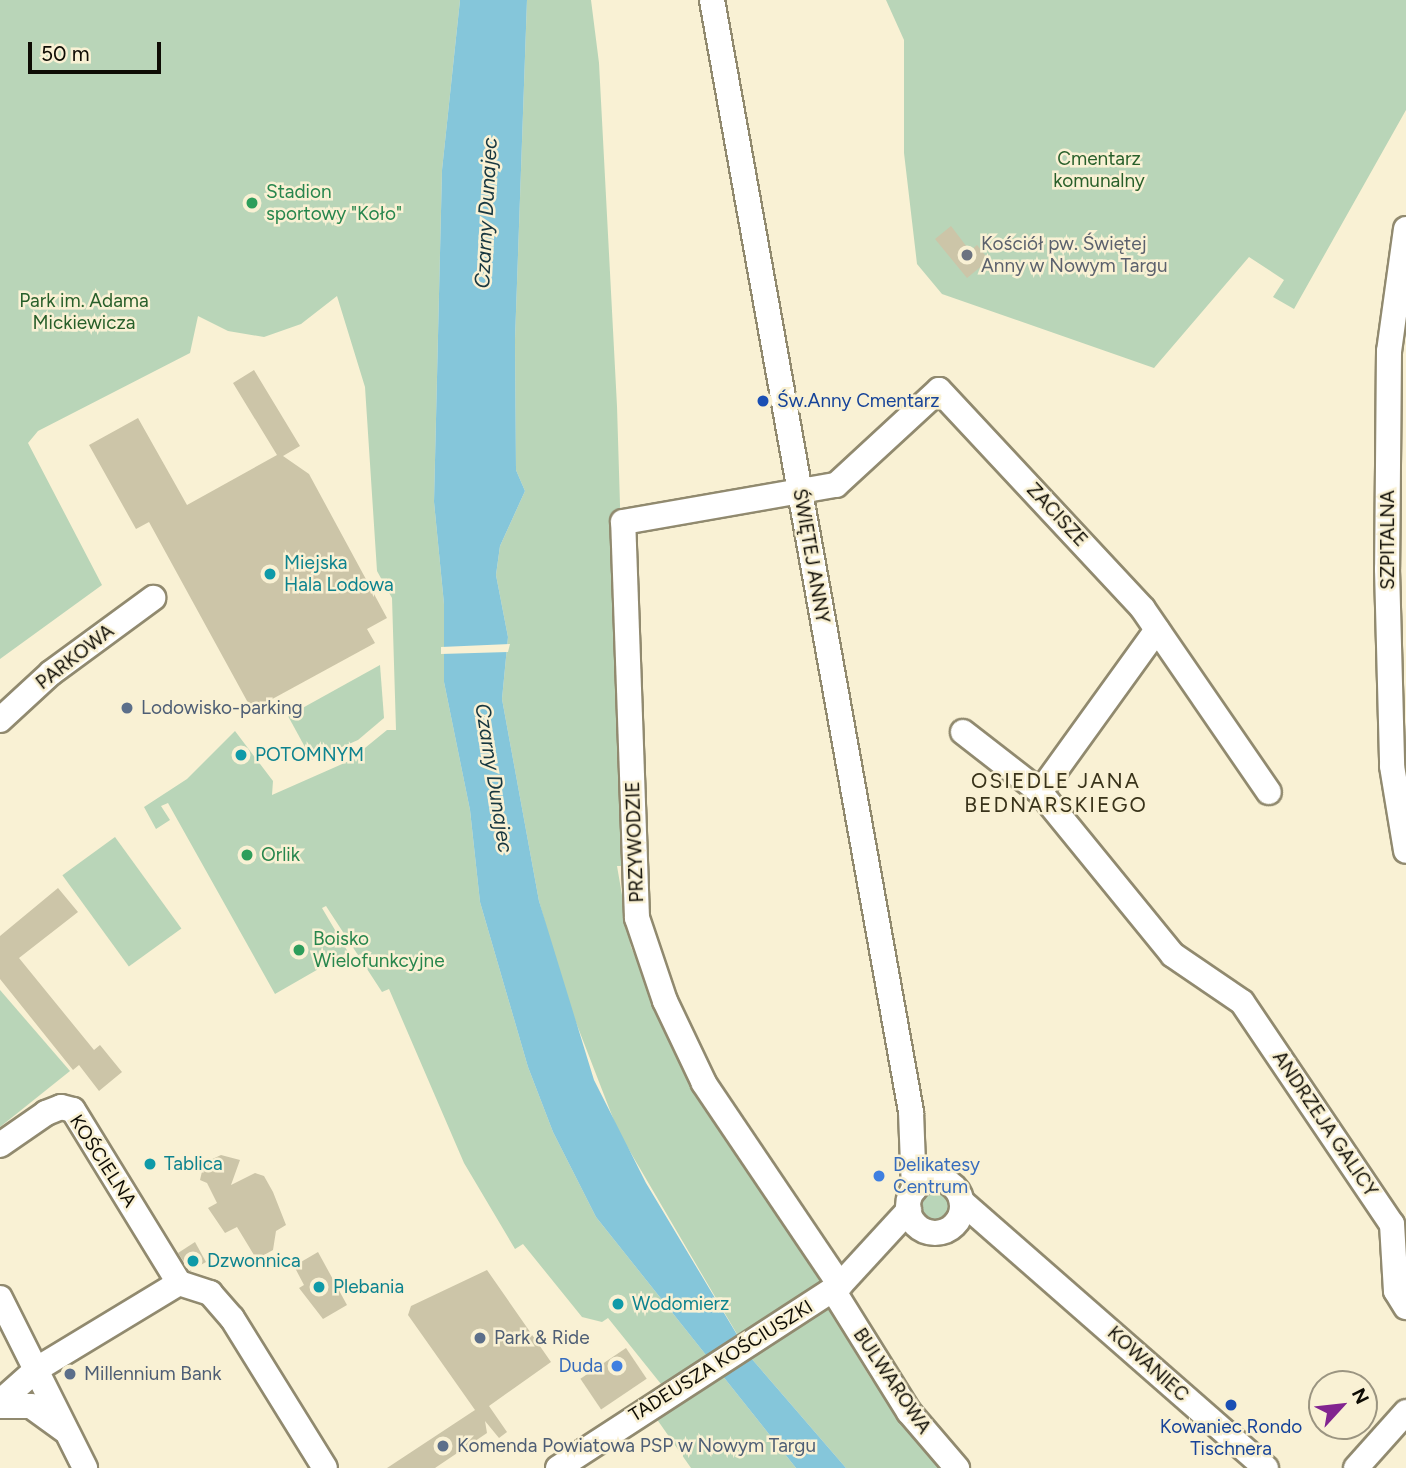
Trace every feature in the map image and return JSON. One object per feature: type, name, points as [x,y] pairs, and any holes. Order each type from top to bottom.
[{"type":"street","name":"ŚWIĘTEJ ANNY","points":[[712,0],[911,1112],[911,1200]]},
{"type":"street","name":"SZPITALNA","points":[[1406,229],[1389,351],[1387,582],[1392,766],[1406,851]]},
{"type":"street","name":"ZACISZE","points":[[800,495],[836,485],[939,390],[1157,630],[1269,792]]},
{"type":"street","name":"PRZYWODZIE","points":[[800,495],[709,504],[623,522],[637,918],[665,1001],[704,1083],[838,1286]]},
{"type":"street","name":"PARKOWA","points":[[0,720],[66,661],[153,598]]},
{"type":"street","points":[[1040,792],[1157,630]]},
{"type":"street","name":"ANDRZEJA GALICY","points":[[963,732],[1040,792],[1192,971],[1242,1002],[1392,1224],[1396,1291],[1406,1307]]},
{"type":"street","name":"KOŚCIELNA","points":[[0,1145],[46,1114],[61,1107],[74,1110],[171,1290]]},
{"type":"street","name":"ŚWIĘTEJ ANNY","points":[[911,1112],[941,1180]]},
{"type":"street","points":[[941,1180],[953,1186],[962,1202],[960,1217],[949,1229],[924,1231],[911,1200],[926,1181],[941,1180]]},
{"type":"street","name":"TADEUSZA KOŚCIUSZKI","points":[[838,1286],[911,1200]]},
{"type":"street","name":"KOWANIEC","points":[[962,1202],[1266,1468]]},
{"type":"street","name":"KOWANIEC","points":[[949,1229],[983,1237],[1031,1260]]},
{"type":"street","name":"TADEUSZA KOŚCIUSZKI","points":[[558,1468],[924,1231]]},
{"type":"street","name":"BULWAROWA","points":[[838,1286],[909,1412],[957,1468]]},
{"type":"street","points":[[0,1404],[37,1369],[171,1290],[210,1293],[232,1318],[325,1468]]},
{"type":"street","points":[[0,1298],[85,1468]]},
{"type":"street","points":[[0,1404],[31,1406],[64,1430]]},
{"type":"street","points":[[1356,1468],[1406,1412]]},
{"type":"green space","name":"Park im. Adama Mickiewicza","points":[[0,0],[460,0],[442,170],[434,502],[444,604],[444,682],[470,810],[480,902],[528,1067],[553,1132],[596,1217],[796,1468],[691,1468],[656,1418],[677,1404],[608,1318],[602,1322],[582,1317],[523,1244],[515,1249],[464,1163],[389,989],[382,992],[326,906],[322,908],[348,952],[275,994],[168,803],[161,806],[170,820],[156,829],[144,807],[187,779],[235,731],[273,781],[272,795],[349,761],[387,730],[396,730],[392,598],[377,571],[365,387],[337,296],[301,324],[264,337],[228,331],[198,316],[190,353],[38,431],[28,443],[102,585],[0,659]]},
{"type":"green space","points":[[527,0],[591,0],[599,63],[617,406],[631,866],[617,866],[631,947],[696,1095],[822,1283],[828,1308],[871,1379],[942,1468],[846,1468],[751,1358],[618,1131],[565,994],[539,901],[502,699],[508,637],[496,575],[500,546],[525,491],[516,470],[515,340]]},
{"type":"green space","name":"Cmentarz komunalny","points":[[886,0],[1406,0],[1406,110],[1294,309],[1273,297],[1284,280],[1249,257],[1154,368],[942,294],[917,264],[904,153],[904,40]]},
{"type":"green space","points":[[380,665],[384,718],[358,740],[312,760],[288,716]]},
{"type":"green space","points":[[115,837],[181,928],[129,967],[62,875]]},
{"type":"green space","points":[[0,990],[70,1071],[0,1127]]},
{"type":"green space","points":[[935,1189],[947,1194],[952,1206],[947,1218],[935,1223],[923,1218],[918,1206],[923,1194]]},
{"type":"water","name":"Czarny Dunajec","points":[[460,0],[527,0],[515,340],[516,470],[525,491],[500,546],[496,575],[508,637],[502,699],[539,901],[594,1080],[646,1183],[751,1358],[846,1468],[796,1468],[596,1217],[553,1132],[528,1067],[480,902],[470,810],[444,682],[444,604],[434,502],[442,170]]},
{"type":"pier","points":[[510,644],[508,652],[441,654],[441,647]]},
{"type":"building","name":"Kościół pw. Świętej Anny w Nowym Targu","points":[[951,226],[970,251],[977,245],[989,260],[967,278],[935,239]]},
{"type":"building","name":"Miejska Hala Lodowa","points":[[254,370],[300,446],[283,456],[309,474],[387,618],[367,629],[375,643],[252,710],[149,522],[136,529],[89,445],[138,418],[187,505],[277,455],[233,383]]},
{"type":"building","points":[[58,888],[78,912],[19,958],[94,1050],[100,1045],[122,1072],[99,1091],[79,1065],[73,1070],[0,979],[0,936]]},
{"type":"building","points":[[221,1155],[240,1160],[231,1185],[255,1173],[264,1176],[273,1192],[286,1225],[276,1231],[273,1250],[264,1255],[254,1255],[237,1227],[225,1233],[208,1208],[217,1203],[207,1183],[200,1180],[204,1163]]},
{"type":"building","name":"Dzwonnica","points":[[195,1242],[206,1262],[190,1271],[178,1253]]},
{"type":"building","name":"Plebania","points":[[318,1252],[347,1305],[323,1319],[299,1288],[304,1285],[294,1266]]},
{"type":"building","name":"Park & Ride","points":[[487,1270],[551,1362],[489,1406],[507,1432],[499,1438],[485,1421],[487,1433],[435,1468],[387,1468],[475,1410],[408,1315],[411,1306]]},
{"type":"building","name":"Duda","points":[[626,1348],[647,1379],[601,1409],[580,1379]]},
{"type":"place","name":"Stadion sportowy \"Koło\"","points":[[252,203]]},
{"type":"place","name":"Kościół pw. Świętej Anny w Nowym Targu","points":[[967,255]]},
{"type":"place","name":"Św.Anny Cmentarz","points":[[763,401]]},
{"type":"place","name":"Miejska Hala Lodowa","points":[[270,574]]},
{"type":"place","name":"Lodowisko-parking","points":[[127,708]]},
{"type":"place","name":"POTOMNYM","points":[[241,755]]},
{"type":"place","name":"Orlik","points":[[247,855]]},
{"type":"place","name":"Boisko Wielofunkcyjne","points":[[299,950]]},
{"type":"place","name":"Tablica","points":[[150,1164]]},
{"type":"place","name":"Delikatesy Centrum","points":[[879,1176]]},
{"type":"place","name":"Dzwonnica","points":[[193,1261]]},
{"type":"place","name":"Plebania","points":[[319,1287]]},
{"type":"place","name":"Wodomierz","points":[[618,1304]]},
{"type":"place","name":"Park & Ride","points":[[480,1338]]},
{"type":"place","name":"Duda","points":[[617,1366]]},
{"type":"place","name":"Millennium Bank","points":[[70,1374]]},
{"type":"place","name":"Kowaniec Rondo Tischnera","points":[[1231,1405]]},
{"type":"place","name":"Komenda Powiatowa PSP w Nowym Targu","points":[[443,1446]]},
{"type":"district","name":"OSIEDLE JANA BEDNARSKIEGO","points":[[1056,793]]}]
